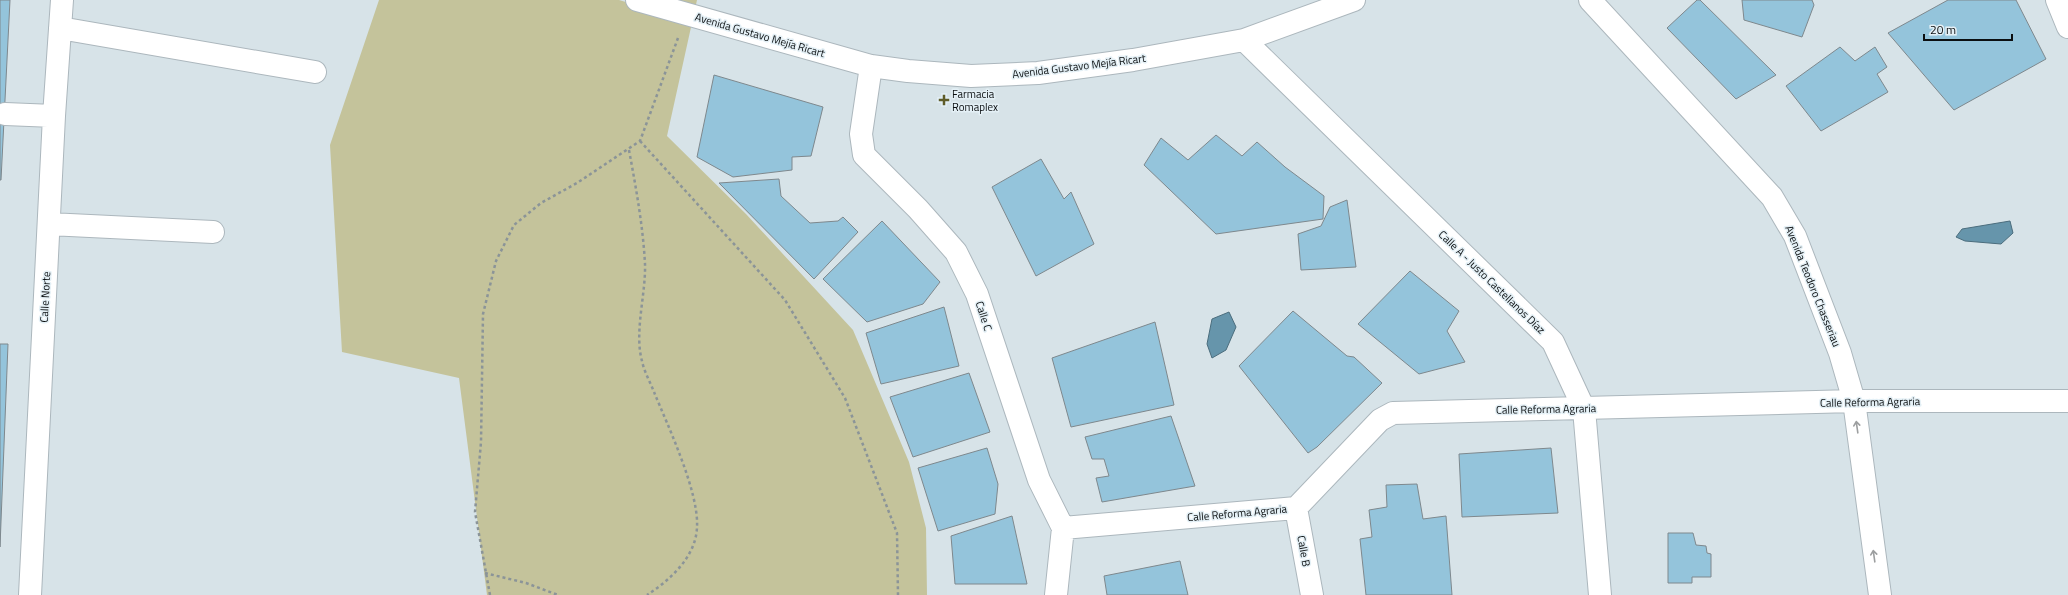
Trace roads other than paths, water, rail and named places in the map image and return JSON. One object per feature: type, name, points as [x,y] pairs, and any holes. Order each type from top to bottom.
[{"type":"street","name":"Calle Norte","points":[[30,595],[54,116],[62,0]]},
{"type":"street","name":"Avenida Gustavo Mejía Ricart","points":[[637,0],[871,66],[908,71],[971,76],[1038,73],[1133,60],[1244,40],[1354,0]]},
{"type":"street","name":"Avenida Teodoro Chasseriau","points":[[1590,0],[1772,197],[1795,236],[1840,353],[1854,401],[1880,595]]},
{"type":"street","points":[[2057,0],[2068,27]]},
{"type":"street","points":[[60,28],[315,72]]},
{"type":"street","name":"Calle A - Justo Castellanos Díaz","points":[[1244,40],[1553,342],[1584,408],[1600,595]]},
{"type":"street","name":"Calle C","points":[[871,66],[861,134],[864,155],[918,209],[956,252],[977,294],[1039,480],[1063,528]]},
{"type":"street","points":[[5,114],[54,116]]},
{"type":"street","points":[[49,224],[213,232]]},
{"type":"street","name":"Calle Reforma Agraria","points":[[1063,528],[1296,508],[1380,420],[1393,413],[1854,401],[2068,401]]},
{"type":"street","name":"Calle B","points":[[1296,508],[1312,595]]},
{"type":"street","points":[[1056,595],[1063,528]]},
{"type":"water","points":[[2010,221],[2013,233],[2001,244],[1965,241],[1956,237],[1962,229]]},
{"type":"water","points":[[1229,312],[1236,327],[1226,350],[1212,358],[1207,344],[1212,319]]},
{"type":"place","name":"Farmacia Romaplex","points":[[944,100]]}]
